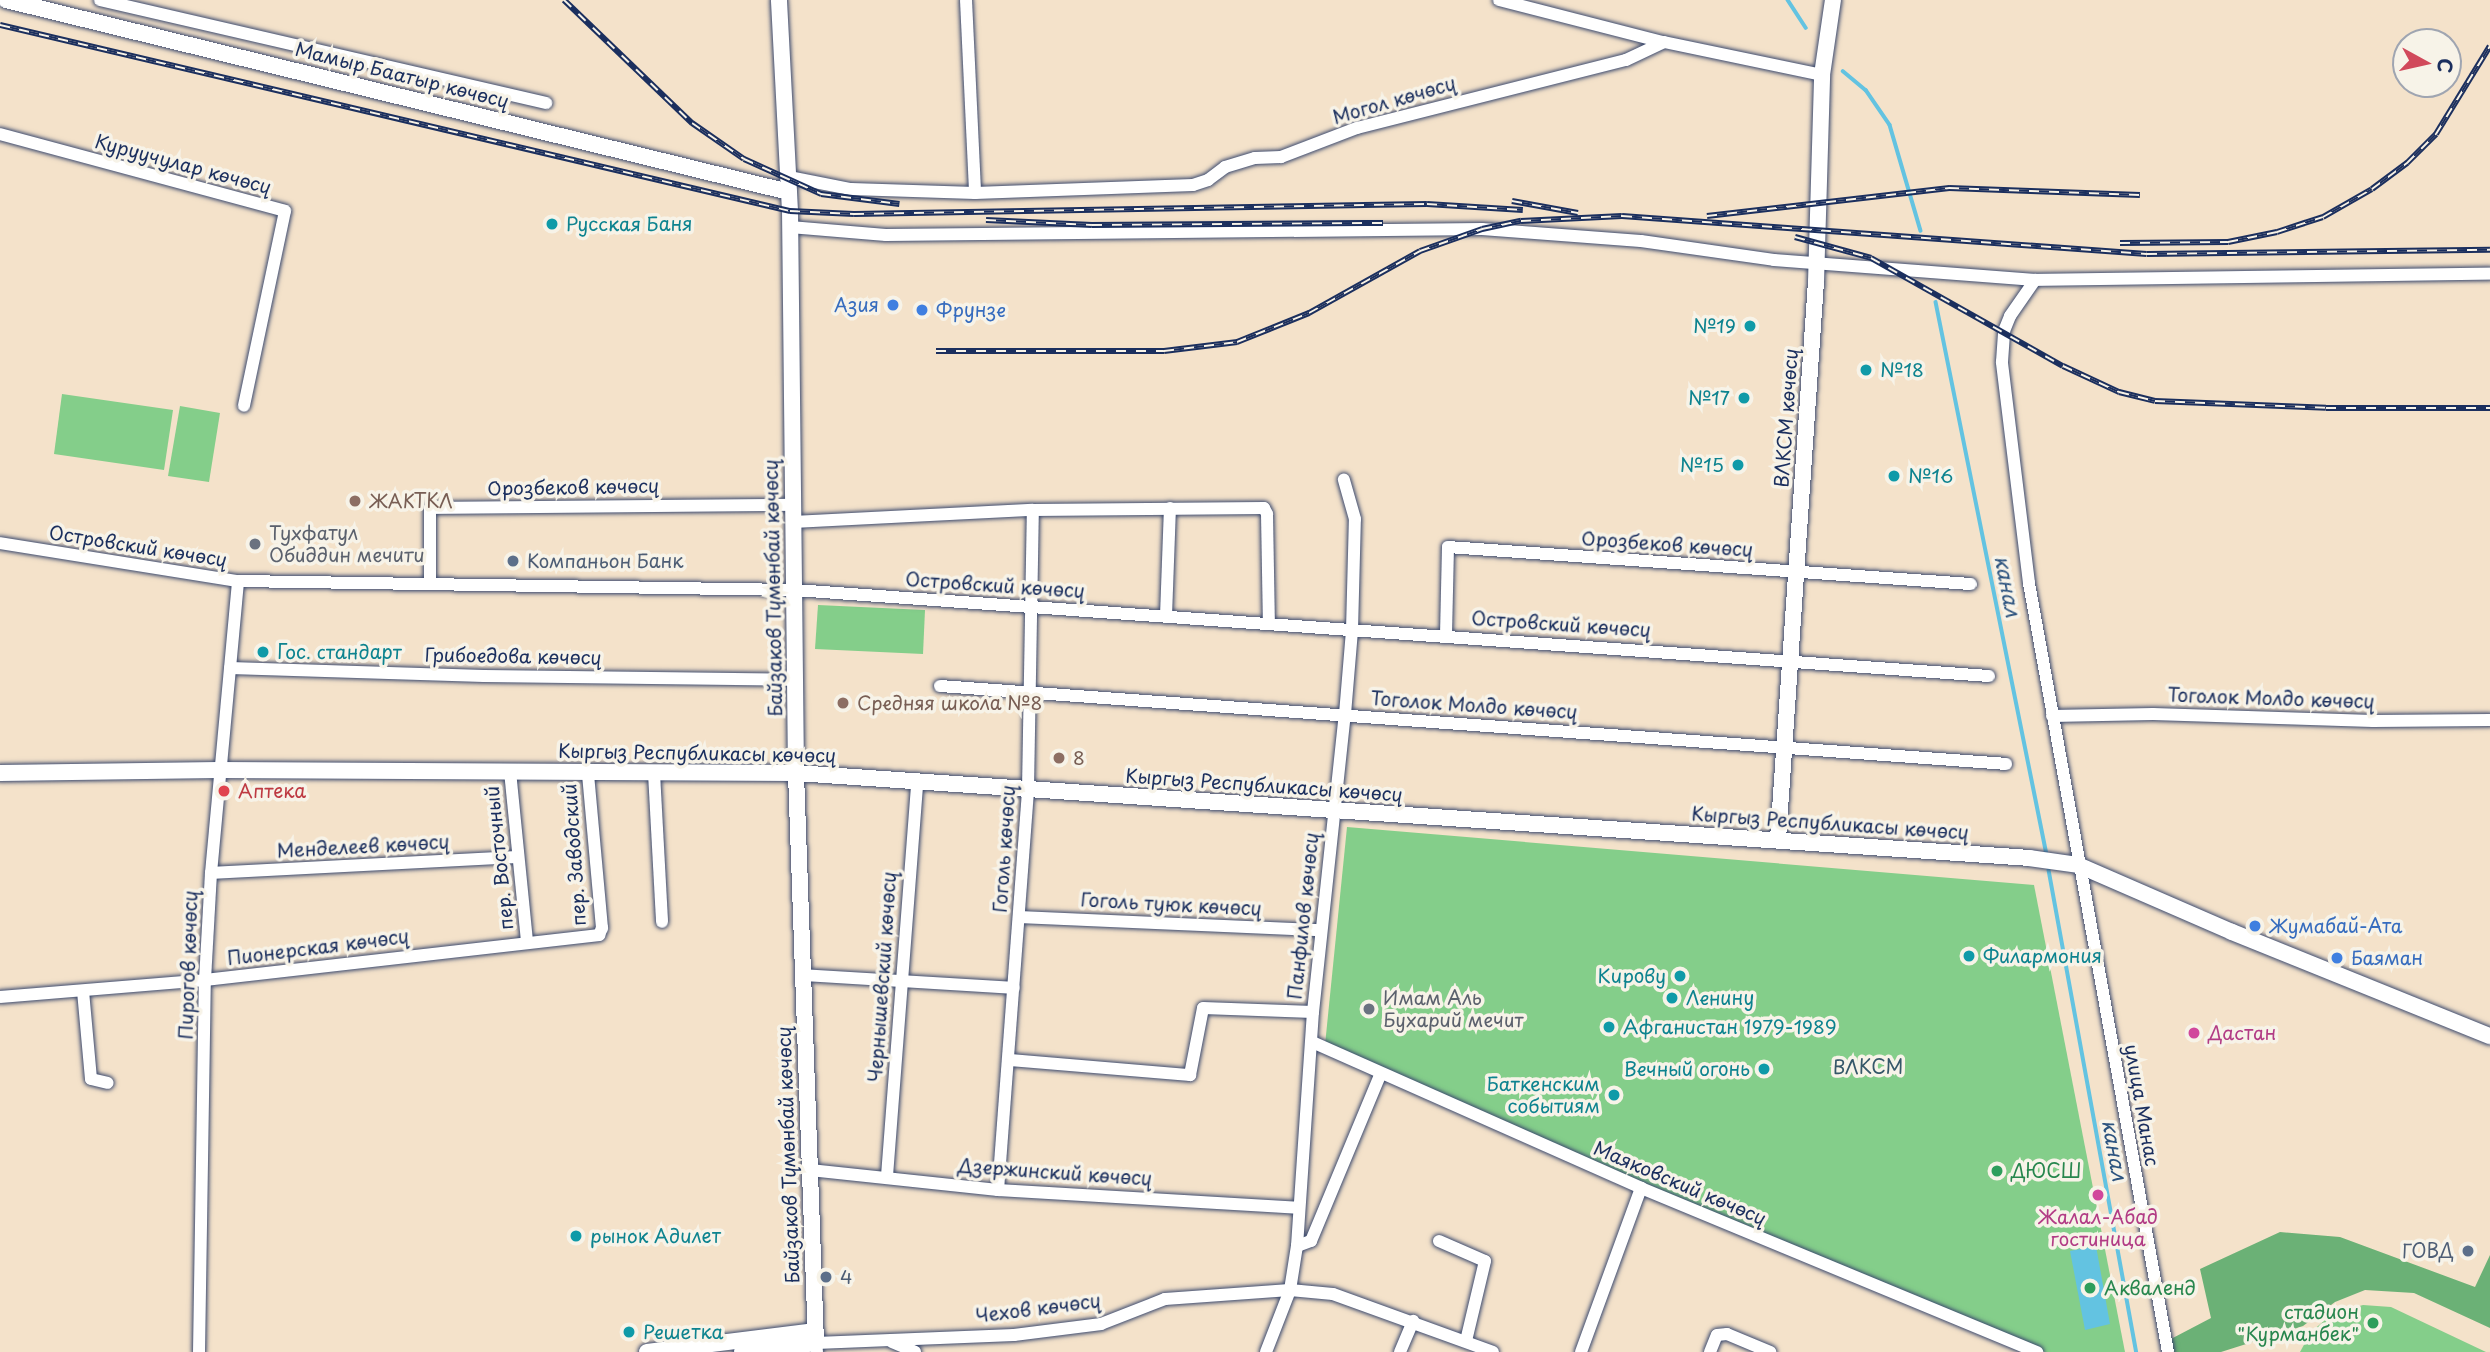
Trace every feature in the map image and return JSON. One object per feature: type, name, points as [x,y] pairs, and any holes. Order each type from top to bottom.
[{"type":"main road","name":"Мамыр Баатыр көчөсү","points":[[6,0],[789,184]]},
{"type":"main road","name":"Байзаков Түмөнбай көчөсү","points":[[779,0],[789,184],[796,773],[816,1342]]},
{"type":"main road","name":"ВЛКСМ көчөсү","points":[[1778,839],[1817,264],[1822,75],[1833,0]]},
{"type":"main road","name":"Кыргыз Республикасы көчөсү","points":[[0,773],[218,770],[796,773],[2029,858],[2078,864],[2232,932],[2490,1036]]},
{"type":"main road","points":[[647,1352],[816,1342]]},
{"type":"main road","name":"Чехов көчөсү","points":[[742,1352],[816,1342]]},
{"type":"street","points":[[100,0],[545,103]]},
{"type":"street","points":[[966,0],[975,192]]},
{"type":"street","points":[[1499,0],[1664,42],[1822,75]]},
{"type":"street","name":"Могол көчөсү","points":[[789,184],[975,192],[1193,185],[1208,180],[1225,167],[1255,158],[1282,157],[1357,128],[1626,60],[1664,42]]},
{"type":"street","name":"Куруучулар көчөсү","points":[[0,134],[285,211],[244,406]]},
{"type":"street","points":[[790,227],[886,235],[1482,229],[1641,241],[1817,264],[2035,280],[2490,274]]},
{"type":"street","name":"улица Манас","points":[[2035,280],[2010,316],[2004,331],[2002,362],[2029,583],[2168,1352]]},
{"type":"street","name":"Панфилов көчөсү","points":[[1266,1352],[1290,1290],[1297,1245],[1297,1208],[1313,1012],[1353,630],[1355,519],[1344,480]]},
{"type":"street","name":"Орозбеков көчөсү","points":[[430,584],[430,508],[793,505]]},
{"type":"street","points":[[1166,616],[1170,508]]},
{"type":"street","points":[[793,522],[1032,510],[1264,508],[1267,514],[1269,624]]},
{"type":"street","name":"Гоголь көчөсү","points":[[998,1190],[1010,1060],[1028,789],[1032,510]]},
{"type":"street","name":"Островский көчөсү","points":[[0,543],[238,581],[795,590],[1989,676]]},
{"type":"street","name":"Орозбеков көчөсү","points":[[1446,635],[1448,548],[1971,584]]},
{"type":"street","name":"Пирогов көчөсү","points":[[199,1352],[205,980],[218,770],[238,581]]},
{"type":"street","name":"Грибоедова көчөсү","points":[[230,668],[484,676],[796,680]]},
{"type":"street","name":"Тоголок Молдо көчөсү","points":[[940,686],[1031,690],[2006,764]]},
{"type":"street","name":"Тоголок Молдо көчөсү","points":[[2052,716],[2153,714],[2373,721],[2490,720]]},
{"type":"street","name":"пер. Восточный","points":[[510,771],[516,857],[527,941]]},
{"type":"street","name":"пер. Заводский","points":[[588,773],[602,928],[599,934]]},
{"type":"street","points":[[654,773],[663,922]]},
{"type":"street","name":"Чернышевский көчөсү","points":[[887,1176],[917,782]]},
{"type":"street","name":"Менделеев көчөсү","points":[[211,873],[516,857]]},
{"type":"street","name":"Гоголь туюк көчөсү","points":[[1019,917],[1321,930]]},
{"type":"street","name":"Пионерская көчөсү","points":[[0,997],[205,980],[599,934]]},
{"type":"street","points":[[802,975],[1014,988]]},
{"type":"street","points":[[83,991],[91,1079],[108,1083]]},
{"type":"street","points":[[1010,1060],[1190,1075],[1203,1008],[1313,1012]]},
{"type":"street","name":"Маяковский көчөсү","points":[[1312,1042],[1380,1075],[1641,1188],[2037,1352]]},
{"type":"street","points":[[1297,1245],[1311,1241],[1380,1075]]},
{"type":"street","name":"Дзержинский көчөсү","points":[[810,1170],[887,1176],[998,1190],[1297,1208]]},
{"type":"street","points":[[1581,1352],[1641,1188]]},
{"type":"street","points":[[1439,1241],[1485,1261],[1465,1341]]},
{"type":"street","name":"Чехов көчөсү","points":[[816,1342],[1014,1335],[1101,1324],[1165,1299],[1290,1290],[1333,1294],[1493,1352]]},
{"type":"street","points":[[1400,1352],[1413,1321]]},
{"type":"street","points":[[1710,1352],[1717,1335],[1727,1334],[1770,1352]]},
{"type":"street","points":[[1996,1352],[2001,1338]]},
{"type":"street","points":[[888,1340],[915,1352]]},
{"type":"green space","points":[[62,394],[173,410],[164,470],[54,454]]},
{"type":"green space","points":[[180,406],[220,413],[209,482],[168,476]]},
{"type":"green space","points":[[818,605],[925,610],[923,654],[815,649]]},
{"type":"green space","name":"ВЛКСМ","points":[[1347,827],[2034,885],[2125,1352],[2045,1352],[1965,1322],[1325,1045]]},
{"type":"green space","points":[[2280,1232],[2340,1237],[2475,1287],[2490,1255],[2490,1328],[2414,1293],[2365,1290],[2335,1302],[2303,1326],[2221,1352],[2172,1352],[2169,1340],[2211,1318],[2200,1269]]},
{"type":"green space","name":"стадион \"Курманбек\"","points":[[2363,1305],[2391,1307],[2486,1352],[2300,1352],[2311,1332],[2332,1314]]},
{"type":"water","name":"Акваленд","points":[[2096,1246],[2110,1324],[2085,1330],[2070,1251]]},
{"type":"waterway","points":[[1788,0],[1806,28]]},
{"type":"waterway","points":[[1843,71],[1866,90],[1890,125],[1921,231]]},
{"type":"waterway","name":"канал","points":[[1936,302],[2047,855]]},
{"type":"waterway","name":"канал","points":[[2049,870],[2137,1352]]},
{"type":"railway","points":[[564,0],[692,123],[744,159],[821,194],[899,204]]},
{"type":"railway","points":[[0,25],[790,211],[854,214],[1427,204],[1523,210]]},
{"type":"railway","points":[[2120,243],[2228,242],[2277,232],[2323,217],[2372,189],[2407,163],[2436,134],[2490,46]]},
{"type":"railway","points":[[1707,216],[1949,188],[2140,195]]},
{"type":"railway","points":[[1512,201],[1578,213]]},
{"type":"railway","points":[[936,351],[1164,351],[1237,342],[1309,313],[1420,251],[1482,229],[1521,221],[1622,216],[2147,254],[2490,250]]},
{"type":"railway","points":[[986,220],[1092,225],[1383,223]]},
{"type":"railway","points":[[1795,237],[1871,258],[2063,366],[2119,392],[2155,401],[2326,408],[2490,408]]},
{"type":"place","name":"Русская Баня","points":[[552,224]]},
{"type":"place","name":"Азия","points":[[893,305]]},
{"type":"place","name":"Фрунзе","points":[[922,310]]},
{"type":"place","name":"№19","points":[[1750,326]]},
{"type":"place","name":"№18","points":[[1866,370]]},
{"type":"place","name":"№17","points":[[1744,398]]},
{"type":"place","name":"№15","points":[[1738,465]]},
{"type":"place","name":"№16","points":[[1894,476]]},
{"type":"place","name":"ЖАКТКЛ","points":[[355,501]]},
{"type":"place","name":"Тухфатул Обиддин мечити","points":[[255,544]]},
{"type":"place","name":"Компаньон Банк","points":[[513,561]]},
{"type":"place","name":"Гос. стандарт","points":[[263,652]]},
{"type":"place","name":"Средняя школа №8","points":[[843,703]]},
{"type":"place","name":"8","points":[[1059,758]]},
{"type":"place","name":"Аптека","points":[[224,791]]},
{"type":"place","name":"Жумабай-Ата","points":[[2255,926]]},
{"type":"place","name":"Филармония","points":[[1969,956]]},
{"type":"place","name":"Баяман","points":[[2337,958]]},
{"type":"place","name":"Кирову","points":[[1680,976]]},
{"type":"place","name":"Ленину","points":[[1672,998]]},
{"type":"place","name":"Имам Аль Бухарий мечит","points":[[1369,1009]]},
{"type":"place","name":"Афганистан 1979-1989","points":[[1609,1027]]},
{"type":"place","name":"Дастан","points":[[2194,1033]]},
{"type":"place","name":"Вечный огонь","points":[[1764,1069]]},
{"type":"place","name":"Баткенским событиям","points":[[1614,1095]]},
{"type":"place","name":"ДЮСШ","points":[[1997,1171]]},
{"type":"place","name":"Жалал-Абад гостиница","points":[[2098,1195]]},
{"type":"place","name":"рынок Адилет","points":[[576,1236]]},
{"type":"place","name":"ГОВД","points":[[2468,1251]]},
{"type":"place","name":"4","points":[[826,1277]]},
{"type":"place","name":"Акваленд","points":[[2090,1288]]},
{"type":"place","name":"стадион \"Курманбек\"","points":[[2373,1323]]},
{"type":"place","name":"Решетка","points":[[629,1332]]}]
